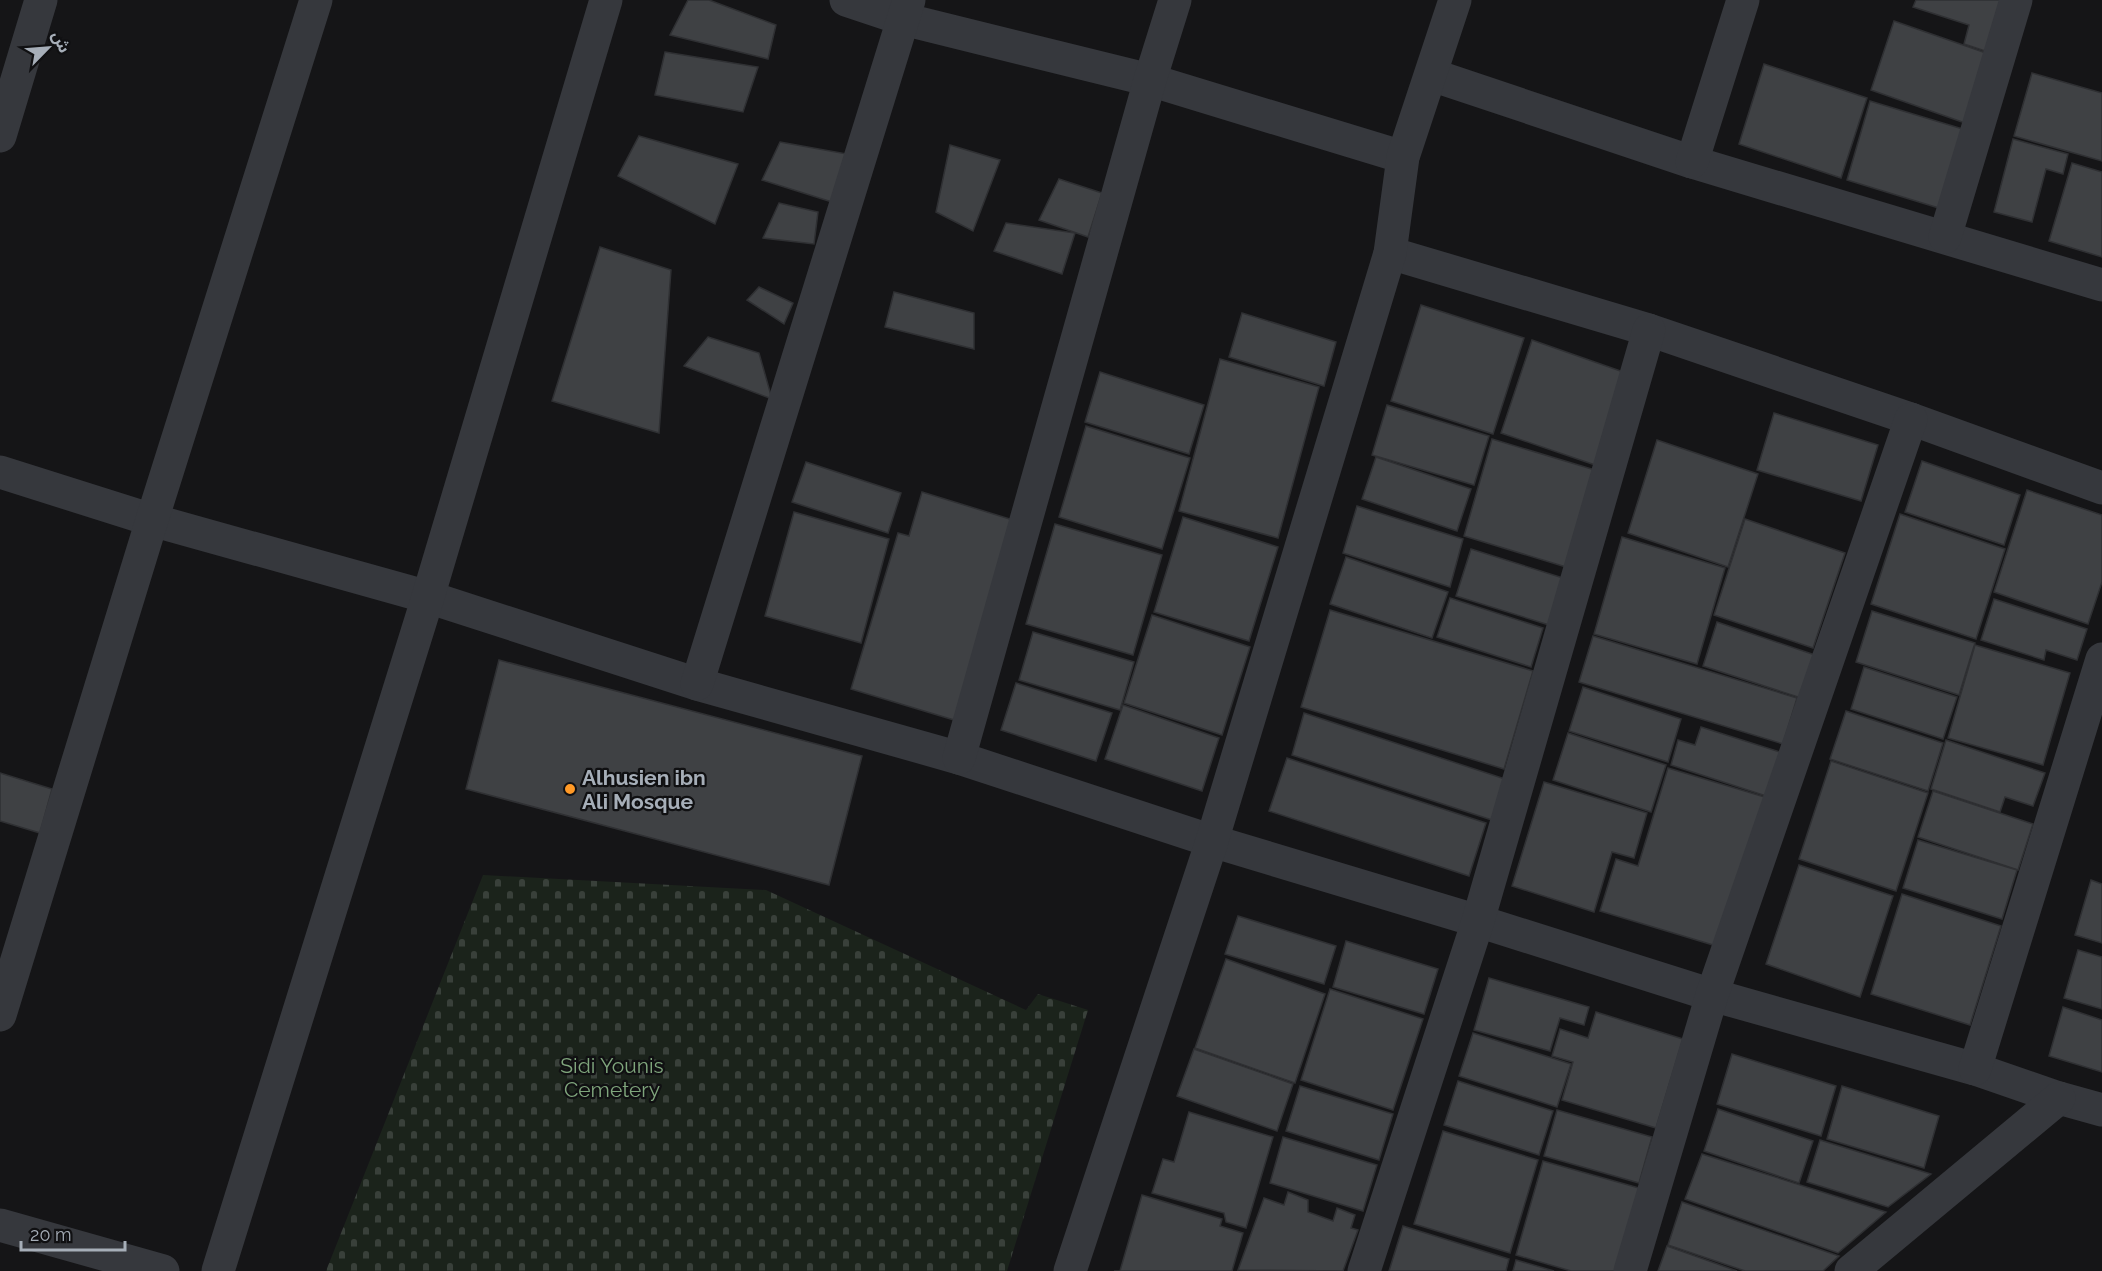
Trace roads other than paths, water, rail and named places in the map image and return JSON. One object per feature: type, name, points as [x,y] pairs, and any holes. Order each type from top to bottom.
[{"type":"street","points":[[0,136],[40,0]]},
{"type":"street","points":[[0,1015],[152,520],[316,0]]},
{"type":"street","points":[[218,1271],[428,597],[606,0]]},
{"type":"street","points":[[846,0],[906,9],[1403,157]]},
{"type":"street","points":[[959,758],[1150,80],[1175,0]]},
{"type":"street","points":[[1070,1271],[1212,841],[1390,253],[1403,157],[1455,0]]},
{"type":"street","points":[[1692,162],[1743,0]]},
{"type":"street","points":[[1945,237],[2016,0]]},
{"type":"street","points":[[697,684],[906,9]]},
{"type":"street","points":[[1432,75],[1692,162],[2102,285]]},
{"type":"street","points":[[1390,253],[1649,330],[1911,419],[2102,488]]},
{"type":"street","points":[[1364,1271],[1478,921],[1649,330]]},
{"type":"street","points":[[1630,1271],[1712,995],[1911,419]]},
{"type":"street","points":[[0,472],[152,520],[428,597],[697,684],[959,758],[1212,841],[1478,921],[1712,995],[1975,1069],[2102,1110]]},
{"type":"street","points":[[1975,1069],[2102,659]]},
{"type":"street","points":[[1851,1271],[2059,1098]]},
{"type":"street","points":[[0,1225],[163,1271]]},
{"type":"place","name":"Alhusien ibn Ali Mosque","points":[[570,789]]},
{"type":"park label","name":"Sidi Younis Cemetery","points":[[612,1077]]}]
